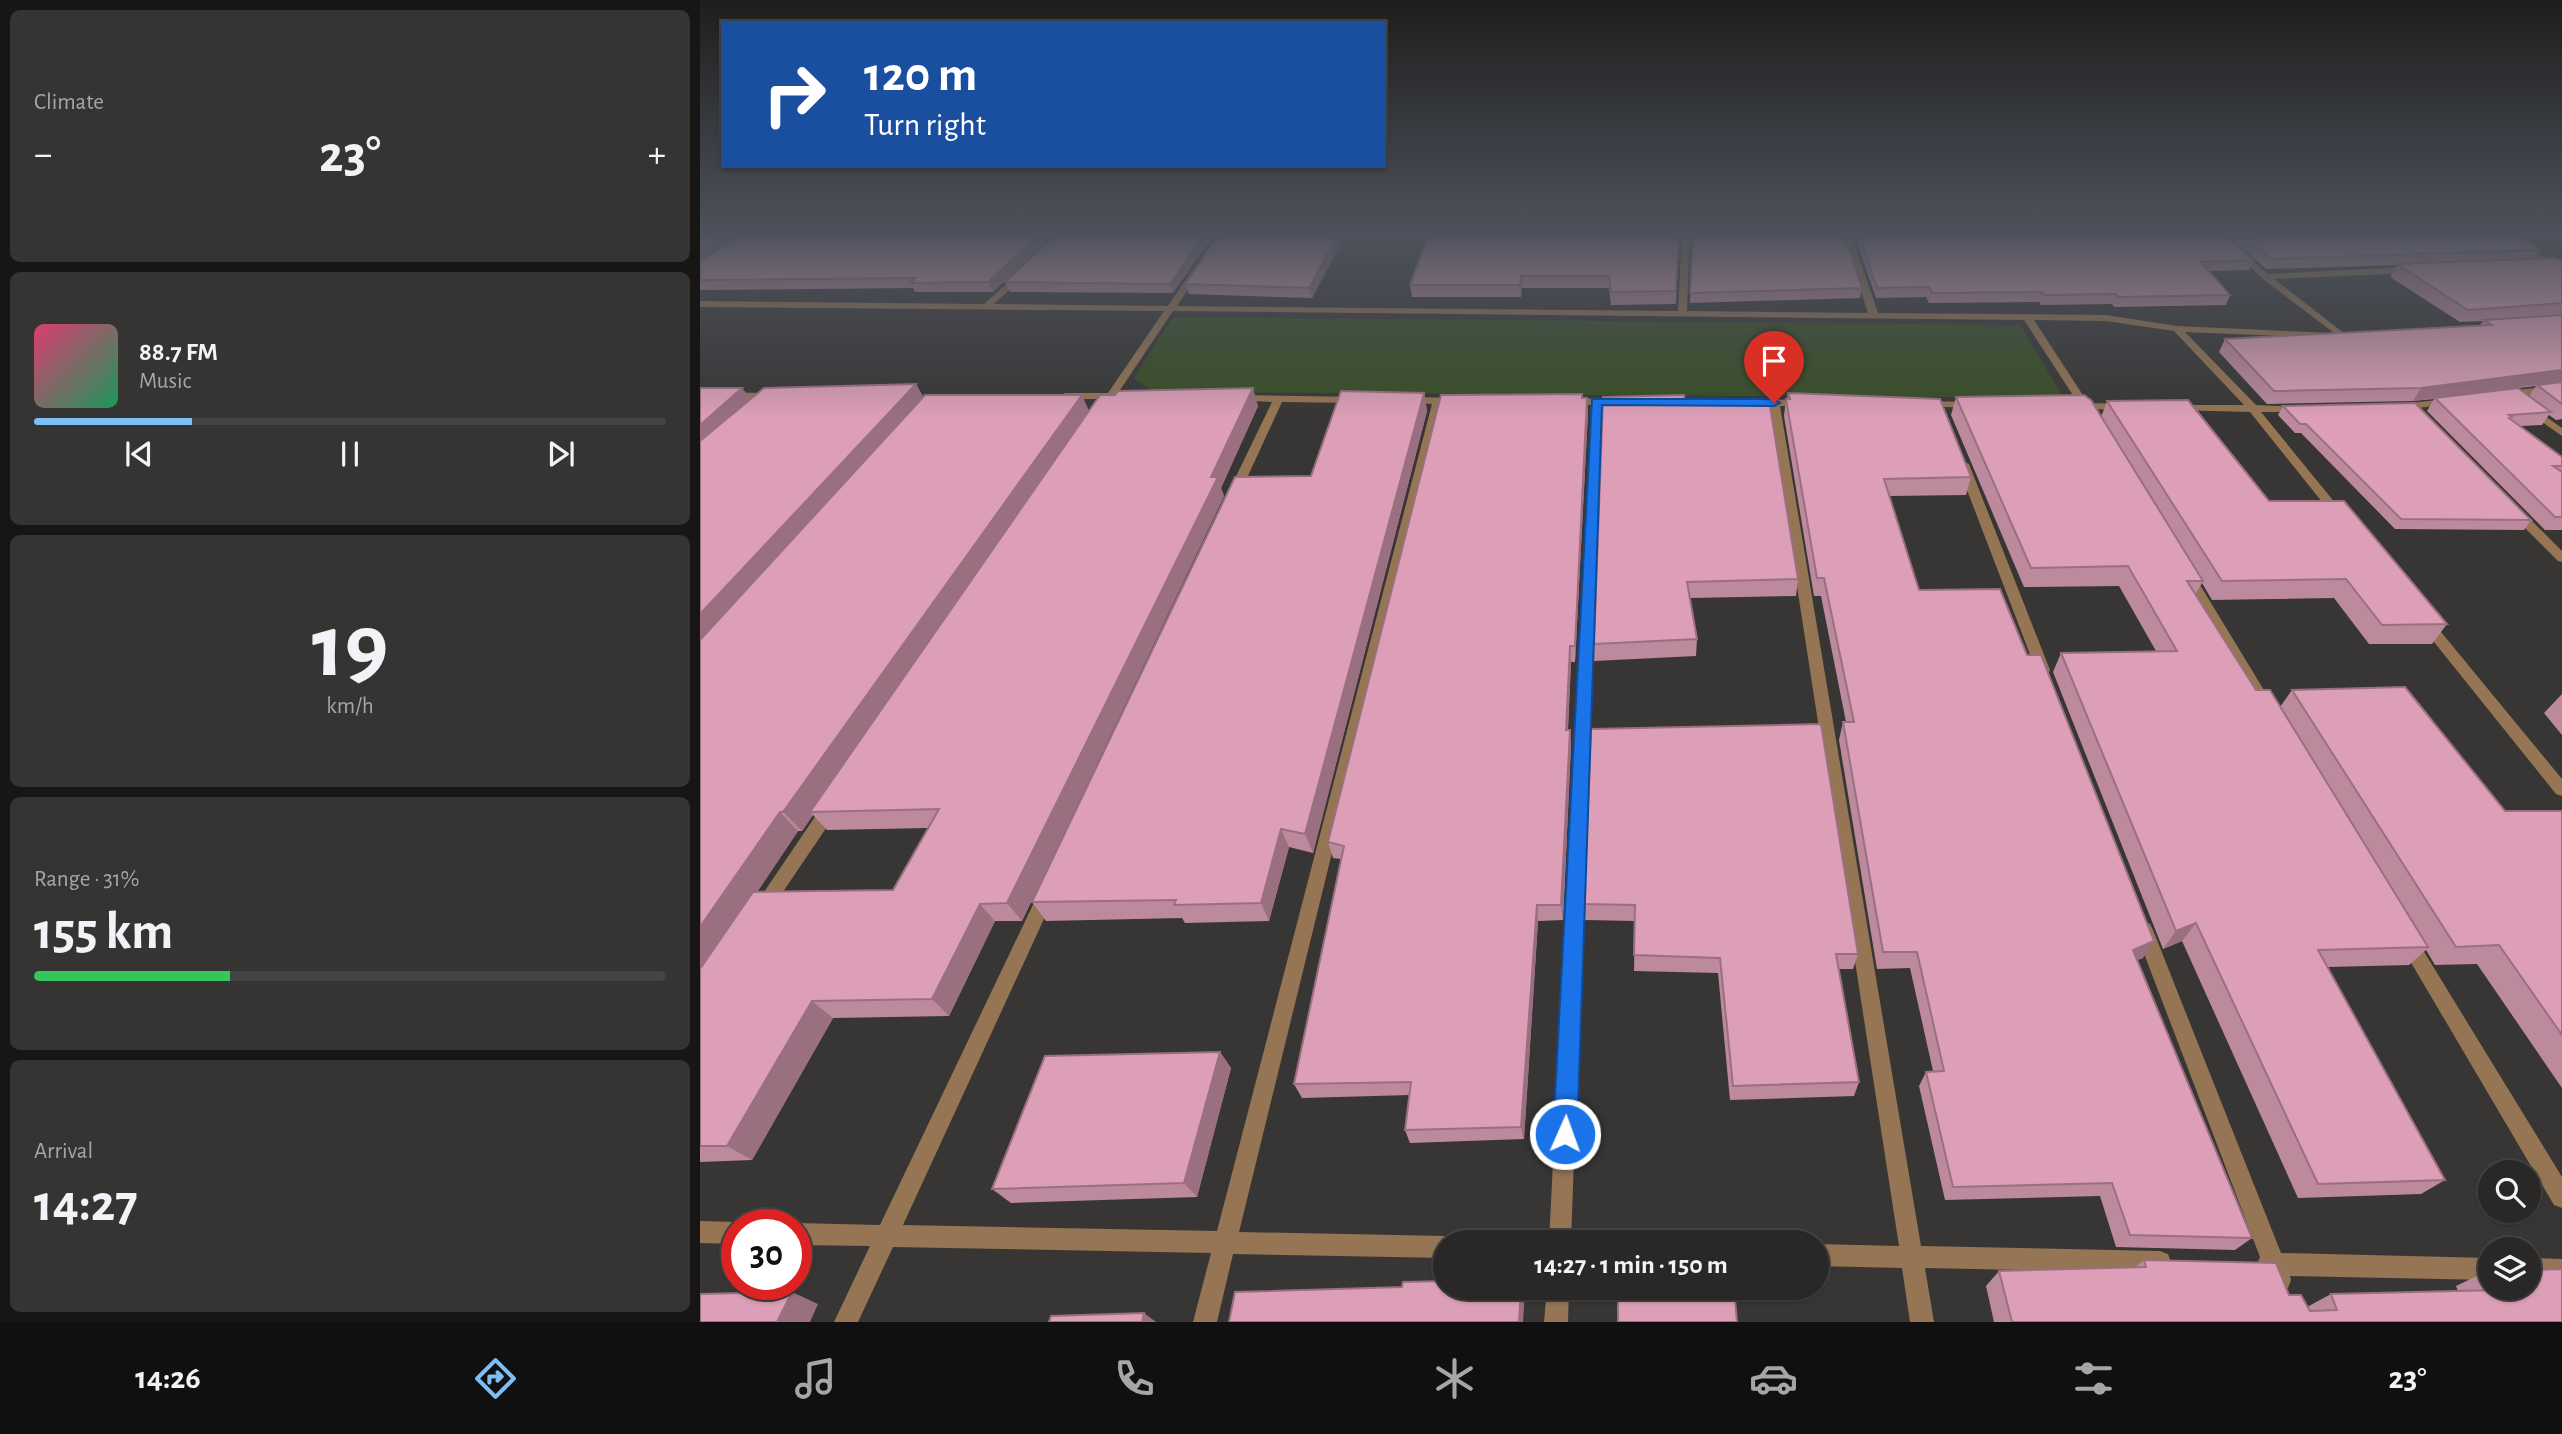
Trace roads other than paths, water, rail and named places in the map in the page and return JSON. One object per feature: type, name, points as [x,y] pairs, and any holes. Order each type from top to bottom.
[{"type":"street","points":[[987,306],[999,295]]},
{"type":"street","points":[[1095,419],[1118,396],[1180,295]]},
{"type":"street","points":[[1682,314],[1683,295]]},
{"type":"street","points":[[1867,295],[1874,316]]},
{"type":"street","points":[[2289,295],[2342,336]]},
{"type":"street","points":[[700,304],[2106,318],[2177,329],[2356,335]]},
{"type":"street","points":[[2027,317],[2100,430]]},
{"type":"street","points":[[2177,329],[2254,410],[2351,529]]},
{"type":"street","points":[[2498,395],[2562,388]]},
{"type":"street","points":[[2510,393],[2562,433]]},
{"type":"street","points":[[700,395],[790,396]]},
{"type":"street","points":[[766,405],[776,396]]},
{"type":"street","points":[[1058,396],[1118,396]]},
{"type":"street","points":[[1222,398],[1371,400]]},
{"type":"street","points":[[1225,513],[1278,399]]},
{"type":"street","points":[[1398,400],[1464,401]]},
{"type":"street","points":[[1205,1322],[1438,400]]},
{"type":"street","points":[[2386,408],[2462,400]]},
{"type":"street","points":[[1556,401],[1637,402]]},
{"type":"street","points":[[1561,1230],[1596,401]]},
{"type":"street","points":[[1733,402],[1815,403]]},
{"type":"street","points":[[1774,403],[1922,1322]]},
{"type":"street","points":[[1912,404],[1942,410],[1979,405]]},
{"type":"street","points":[[2059,406],[2137,408]]},
{"type":"street","points":[[2413,407],[2422,417]]},
{"type":"street","points":[[2163,408],[2307,409]]},
{"type":"street","points":[[1954,443],[2051,691]]},
{"type":"street","points":[[2506,501],[2562,558]]},
{"type":"street","points":[[2179,562],[2273,718]]},
{"type":"street","points":[[2421,616],[2562,790]]},
{"type":"street","points":[[754,920],[839,794]]},
{"type":"street","points":[[846,1322],[1053,881]]},
{"type":"street","points":[[2137,912],[2287,1299]]},
{"type":"street","points":[[2403,933],[2562,1197]]},
{"type":"street","points":[[700,1232],[721,1233]]},
{"type":"street","points":[[812,1234],[1433,1247]]},
{"type":"street","points":[[1829,1255],[2176,1262]]},
{"type":"street","points":[[2246,1264],[2478,1269]]},
{"type":"street","points":[[2541,1269],[2562,1270]]},
{"type":"street","points":[[1556,1322],[1557,1300]]}]
